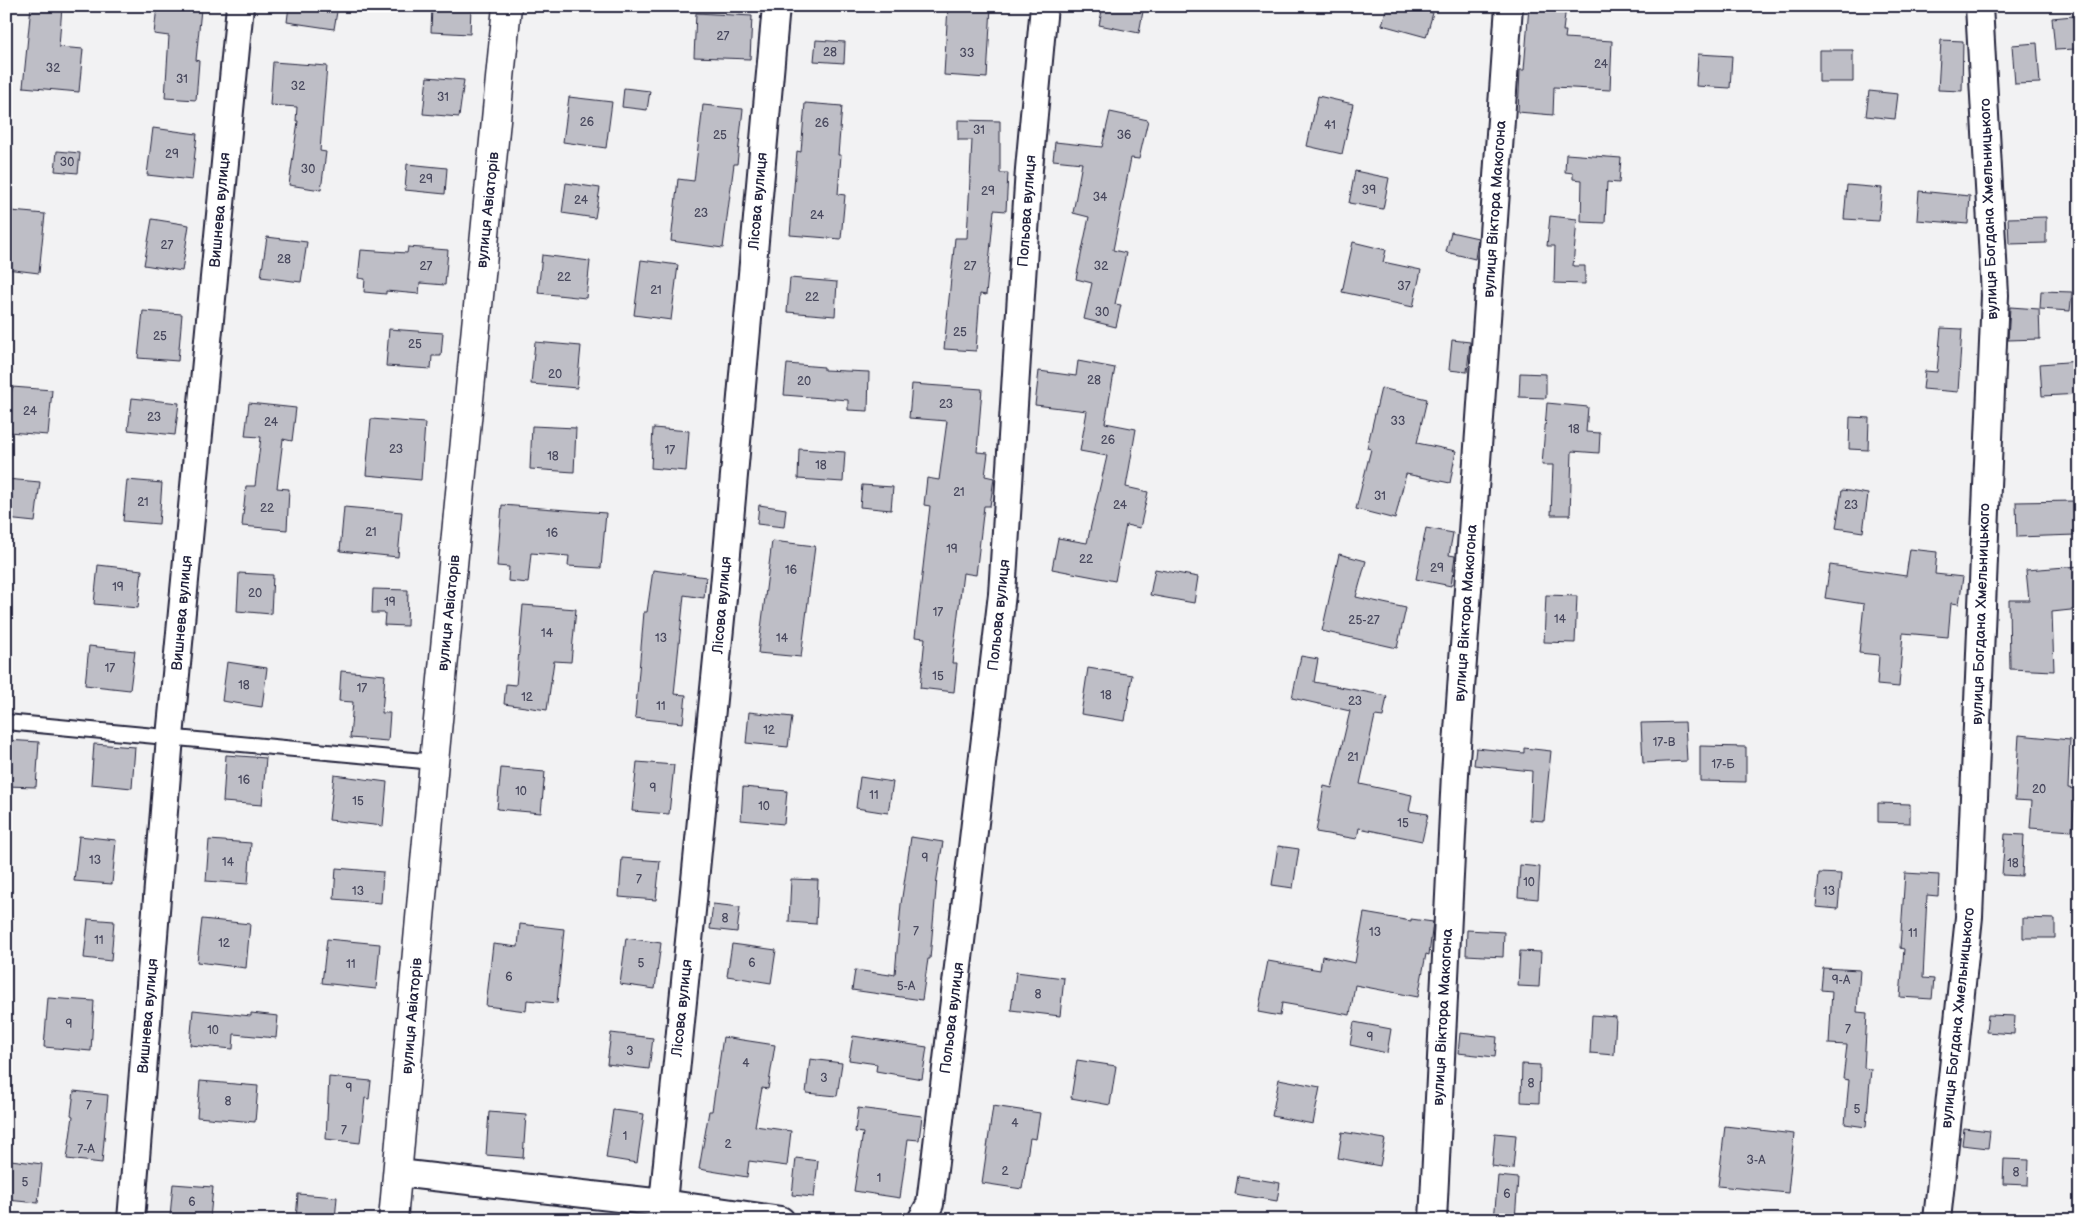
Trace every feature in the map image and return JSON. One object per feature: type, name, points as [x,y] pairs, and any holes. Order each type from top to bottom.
[{"type":"main road","name":"вулиця Авіаторів","points":[[393,1220],[434,762],[507,6]]},
{"type":"street","name":"Вишнева вулиця","points":[[131,1220],[170,737],[240,6]]},
{"type":"street","name":"Лісова вулиця","points":[[663,1203],[723,598],[776,6]]},
{"type":"street","name":"Польова вулиця","points":[[921,1220],[930,1204],[1002,594],[1029,168],[1044,6]]},
{"type":"street","name":"вулиця Віктора Макогона","points":[[1433,1220],[1455,774],[1509,6]]},
{"type":"street","name":"вулиця Богдана Хмельницького","points":[[1937,1220],[1969,917],[1995,295],[1979,6]]},
{"type":"street","points":[[398,1173],[663,1203],[781,1220]]},
{"type":"lane","points":[[6,722],[434,762]]},
{"type":"building","points":[[31,6],[62,6],[59,47],[83,49],[79,92],[23,87]]},
{"type":"building","points":[[157,6],[201,9],[196,60],[199,61],[196,100],[165,98],[169,36],[154,34]]},
{"type":"building","points":[[289,6],[338,6],[334,29],[287,22]]},
{"type":"building","points":[[432,6],[471,6],[470,34],[431,32]]},
{"type":"building","points":[[948,6],[991,6],[987,78],[944,75]]},
{"type":"building","points":[[1103,6],[1144,6],[1139,33],[1099,25]]},
{"type":"building","points":[[1387,6],[1407,6],[1433,13],[1426,37],[1382,25]]},
{"type":"building","points":[[1529,6],[1566,6],[1563,31],[1566,31],[1565,38],[1612,41],[1610,90],[1554,87],[1553,115],[1518,112],[1520,70],[1524,70]]},
{"type":"building","points":[[696,13],[752,16],[750,59],[694,57]]},
{"type":"building","points":[[2073,16],[2076,49],[2055,50],[2052,18]]},
{"type":"building","points":[[816,40],[845,42],[844,63],[814,61]]},
{"type":"building","points":[[1941,40],[1963,41],[1962,91],[1938,90]]},
{"type":"building","points":[[2037,43],[2040,83],[2015,84],[2012,45]]},
{"type":"building","points":[[1819,50],[1853,50],[1853,82],[1819,82]]},
{"type":"building","points":[[1698,54],[1732,56],[1730,88],[1696,86]]},
{"type":"building","points":[[273,62],[327,66],[320,151],[326,152],[321,190],[289,185],[298,121],[296,121],[297,107],[270,105]]},
{"type":"building","points":[[427,77],[464,80],[459,117],[423,114]]},
{"type":"building","points":[[624,88],[650,91],[647,110],[622,107]]},
{"type":"building","points":[[1869,91],[1898,94],[1895,119],[1866,116]]},
{"type":"building","points":[[1318,96],[1353,104],[1342,154],[1307,146]]},
{"type":"building","points":[[569,97],[612,102],[606,148],[563,142]]},
{"type":"building","points":[[805,103],[842,106],[838,155],[841,155],[838,194],[845,195],[841,239],[790,235],[797,151],[801,152]]},
{"type":"building","points":[[703,105],[743,109],[737,164],[734,164],[723,248],[671,241],[678,179],[694,181]]},
{"type":"building","points":[[1110,112],[1148,120],[1139,159],[1131,158],[1113,250],[1126,253],[1115,304],[1121,305],[1116,327],[1084,319],[1092,283],[1076,279],[1089,217],[1073,213],[1082,163],[1053,160],[1055,142],[1102,147]]},
{"type":"building","points":[[958,120],[1000,121],[1000,173],[1008,173],[1006,211],[994,210],[986,295],[980,294],[976,351],[944,349],[955,238],[967,238],[972,140],[958,140]]},
{"type":"building","points":[[153,128],[197,134],[192,180],[147,175]]},
{"type":"building","points":[[57,151],[80,153],[78,173],[55,171]]},
{"type":"building","points":[[1566,154],[1621,158],[1619,183],[1607,182],[1605,223],[1581,222],[1582,180],[1573,179],[1573,173],[1565,172]]},
{"type":"building","points":[[407,164],[447,168],[445,194],[405,190]]},
{"type":"building","points":[[1355,171],[1389,178],[1383,209],[1349,203]]},
{"type":"building","points":[[566,183],[600,188],[595,218],[562,213]]},
{"type":"building","points":[[1847,185],[1882,188],[1879,221],[1844,219]]},
{"type":"building","points":[[1919,191],[1970,196],[1968,224],[1917,220]]},
{"type":"building","points":[[11,211],[45,214],[39,273],[6,269]]},
{"type":"building","points":[[1550,216],[1577,219],[1573,266],[1585,266],[1585,284],[1554,283],[1555,246],[1547,246]]},
{"type":"building","points":[[2046,217],[2046,243],[2009,244],[2008,218]]},
{"type":"building","points":[[152,219],[189,225],[182,271],[144,265]]},
{"type":"building","points":[[1451,232],[1478,238],[1475,259],[1446,252]]},
{"type":"building","points":[[267,237],[307,242],[301,282],[261,277]]},
{"type":"building","points":[[1353,242],[1386,250],[1383,262],[1421,270],[1413,307],[1342,292]]},
{"type":"building","points":[[408,247],[448,250],[445,285],[420,283],[419,294],[386,291],[386,294],[364,292],[365,279],[358,278],[361,250],[407,253]]},
{"type":"building","points":[[542,255],[590,261],[586,298],[538,293]]},
{"type":"building","points":[[641,260],[678,265],[671,320],[634,315]]},
{"type":"building","points":[[790,278],[837,282],[835,316],[787,312]]},
{"type":"building","points":[[2041,291],[2072,292],[2070,311],[2040,309]]},
{"type":"building","points":[[2010,307],[2039,309],[2040,339],[2008,340]]},
{"type":"building","points":[[143,311],[182,314],[178,361],[138,358]]},
{"type":"building","points":[[1941,328],[1962,329],[1958,392],[1923,389],[1925,371],[1937,372]]},
{"type":"building","points":[[389,329],[443,333],[441,356],[432,356],[431,369],[386,366]]},
{"type":"building","points":[[1452,340],[1470,342],[1467,372],[1449,370]]},
{"type":"building","points":[[535,342],[581,346],[577,388],[531,384]]},
{"type":"building","points":[[1078,361],[1115,368],[1105,423],[1136,429],[1126,487],[1148,492],[1140,528],[1126,525],[1115,581],[1052,569],[1058,538],[1087,543],[1107,456],[1080,451],[1087,411],[1035,405],[1039,371],[1076,376]]},
{"type":"building","points":[[2080,361],[2080,394],[2042,396],[2040,364]]},
{"type":"building","points":[[787,364],[824,367],[824,370],[869,372],[868,411],[848,410],[848,400],[784,395]]},
{"type":"building","points":[[1520,373],[1546,374],[1546,398],[1519,397]]},
{"type":"building","points":[[912,384],[982,389],[977,452],[988,453],[985,476],[994,478],[990,506],[984,506],[976,575],[963,573],[952,663],[957,663],[954,692],[920,688],[925,638],[915,637],[930,506],[924,505],[927,478],[939,480],[947,421],[909,418]]},
{"type":"building","points":[[12,387],[52,390],[48,435],[8,432]]},
{"type":"building","points":[[1381,388],[1427,399],[1417,443],[1456,451],[1450,483],[1406,474],[1395,519],[1356,509],[1371,449],[1367,448]]},
{"type":"building","points":[[132,398],[179,403],[175,435],[128,430]]},
{"type":"building","points":[[249,403],[296,408],[292,441],[283,439],[277,488],[289,489],[287,530],[242,526],[246,486],[255,486],[261,437],[245,436]]},
{"type":"building","points":[[1547,403],[1588,407],[1586,432],[1600,433],[1599,453],[1572,451],[1570,515],[1551,515],[1553,465],[1542,465]]},
{"type":"building","points":[[1850,417],[1869,418],[1868,450],[1849,449]]},
{"type":"building","points":[[371,419],[425,423],[421,480],[366,475]]},
{"type":"building","points":[[532,426],[576,428],[574,472],[530,469]]},
{"type":"building","points":[[653,428],[689,431],[686,471],[651,468]]},
{"type":"building","points":[[799,449],[845,452],[843,482],[798,479]]},
{"type":"building","points":[[6,479],[40,482],[35,522],[6,519]]},
{"type":"building","points":[[127,480],[162,483],[159,524],[123,521]]},
{"type":"building","points":[[862,485],[893,487],[891,510],[860,507]]},
{"type":"building","points":[[1842,490],[1868,494],[1863,532],[1836,528]]},
{"type":"building","points":[[2075,501],[2076,535],[2017,537],[2016,502]]},
{"type":"building","points":[[502,505],[606,513],[601,568],[568,566],[569,556],[531,553],[528,583],[508,581],[509,567],[497,566]]},
{"type":"building","points":[[759,505],[786,509],[784,527],[757,524]]},
{"type":"building","points":[[344,507],[402,512],[398,557],[340,551]]},
{"type":"building","points":[[1426,528],[1453,533],[1449,555],[1455,556],[1451,586],[1416,579]]},
{"type":"building","points":[[772,541],[815,546],[801,657],[758,653]]},
{"type":"building","points":[[1910,549],[1937,552],[1935,574],[1963,577],[1959,604],[1951,603],[1948,637],[1903,633],[1899,687],[1877,685],[1879,655],[1859,653],[1864,604],[1825,598],[1830,565],[1906,576]]},
{"type":"building","points":[[1339,554],[1366,561],[1356,597],[1406,608],[1397,648],[1322,631]]},
{"type":"building","points":[[98,565],[142,570],[138,608],[94,604]]},
{"type":"building","points":[[2080,566],[2080,609],[2052,612],[2054,671],[2010,669],[2009,600],[2029,600],[2026,570]]},
{"type":"building","points":[[1155,569],[1198,577],[1194,603],[1150,595]]},
{"type":"building","points":[[653,570],[706,577],[704,598],[684,595],[674,694],[686,695],[683,723],[635,718],[644,612],[647,612]]},
{"type":"building","points":[[239,573],[273,575],[271,614],[237,611]]},
{"type":"building","points":[[373,589],[408,590],[407,626],[384,625],[385,613],[372,613]]},
{"type":"building","points":[[1546,595],[1577,596],[1575,643],[1544,642]]},
{"type":"building","points":[[523,605],[576,609],[571,662],[554,661],[547,710],[504,704],[506,684],[516,685]]},
{"type":"building","points":[[89,646],[135,651],[130,690],[85,685]]},
{"type":"building","points":[[1301,656],[1318,659],[1314,682],[1387,696],[1383,717],[1375,716],[1360,784],[1412,795],[1409,811],[1428,814],[1422,841],[1359,828],[1357,839],[1316,832],[1324,786],[1332,788],[1350,711],[1292,698]]},
{"type":"building","points":[[227,662],[267,668],[262,707],[222,701]]},
{"type":"building","points":[[1088,668],[1132,675],[1125,721],[1081,714]]},
{"type":"building","points":[[341,671],[385,675],[382,713],[390,713],[388,741],[350,738],[353,702],[339,701]]},
{"type":"building","points":[[749,712],[792,717],[788,747],[746,743]]},
{"type":"building","points":[[1685,722],[1687,761],[1643,763],[1641,723]]},
{"type":"building","points":[[2019,735],[2070,740],[2068,788],[2076,789],[2072,831],[2030,828],[2032,801],[2015,800]]},
{"type":"building","points":[[6,740],[39,742],[36,787],[6,786]]},
{"type":"building","points":[[94,744],[135,747],[132,788],[91,784]]},
{"type":"building","points":[[1700,746],[1746,747],[1746,782],[1700,781]]},
{"type":"building","points":[[1476,748],[1524,753],[1524,748],[1551,751],[1544,821],[1530,820],[1532,771],[1474,765]]},
{"type":"building","points":[[226,755],[266,758],[262,805],[223,802]]},
{"type":"building","points":[[637,762],[674,765],[669,814],[632,811]]},
{"type":"building","points":[[501,768],[545,772],[541,813],[497,809]]},
{"type":"building","points":[[334,775],[387,782],[383,826],[329,820]]},
{"type":"building","points":[[860,777],[893,782],[888,813],[856,808]]},
{"type":"building","points":[[743,787],[787,791],[784,824],[741,820]]},
{"type":"building","points":[[1878,803],[1910,804],[1910,823],[1878,822]]},
{"type":"building","points":[[2005,834],[2024,835],[2022,876],[2002,875]]},
{"type":"building","points":[[79,836],[116,840],[112,884],[74,881]]},
{"type":"building","points":[[911,837],[943,842],[937,878],[930,959],[928,959],[922,1000],[852,990],[855,970],[895,974],[901,904]]},
{"type":"building","points":[[209,840],[251,843],[248,884],[206,881]]},
{"type":"building","points":[[1278,846],[1299,849],[1293,888],[1272,885]]},
{"type":"building","points":[[622,858],[660,861],[656,900],[619,897]]},
{"type":"building","points":[[1520,865],[1540,867],[1538,899],[1518,897]]},
{"type":"building","points":[[336,868],[383,872],[381,903],[334,899]]},
{"type":"building","points":[[1819,873],[1841,874],[1838,909],[1816,907]]},
{"type":"building","points":[[1905,873],[1939,875],[1938,896],[1927,895],[1923,978],[1934,979],[1932,999],[1900,997],[1904,949],[1900,948]]},
{"type":"building","points":[[791,879],[818,880],[816,924],[789,922]]},
{"type":"building","points":[[713,904],[740,907],[737,932],[710,929]]},
{"type":"building","points":[[1364,913],[1411,921],[1411,919],[1433,922],[1429,955],[1426,954],[1418,997],[1355,985],[1350,1015],[1282,1003],[1280,1016],[1258,1012],[1268,961],[1320,970],[1322,956],[1355,963]]},
{"type":"building","points":[[2023,918],[2055,919],[2055,938],[2023,938]]},
{"type":"building","points":[[88,919],[114,921],[111,961],[84,958]]},
{"type":"building","points":[[202,919],[250,924],[246,968],[197,962]]},
{"type":"building","points":[[520,924],[564,929],[557,1003],[527,1000],[526,1011],[486,1006],[493,944],[518,947]]},
{"type":"building","points":[[1467,930],[1504,932],[1503,957],[1466,955]]},
{"type":"building","points":[[626,938],[661,943],[655,989],[620,984]]},
{"type":"building","points":[[327,939],[380,944],[376,989],[322,983]]},
{"type":"building","points":[[732,944],[776,950],[771,983],[727,976]]},
{"type":"building","points":[[1520,951],[1541,952],[1539,987],[1518,986]]},
{"type":"building","points":[[1823,968],[1860,970],[1857,1012],[1867,1013],[1864,1068],[1871,1069],[1866,1127],[1845,1124],[1849,1080],[1843,1079],[1847,1045],[1829,1044],[1832,991],[1821,990]]},
{"type":"building","points":[[1016,972],[1064,978],[1060,1016],[1011,1010]]},
{"type":"building","points":[[48,998],[94,1001],[91,1051],[44,1047]]},
{"type":"building","points":[[193,1010],[251,1016],[251,1013],[278,1016],[276,1038],[234,1034],[233,1049],[190,1045]]},
{"type":"building","points":[[1592,1015],[1616,1017],[1614,1055],[1590,1053]]},
{"type":"building","points":[[1988,1015],[2015,1016],[2014,1034],[1986,1032]]},
{"type":"building","points":[[1354,1022],[1391,1029],[1387,1053],[1350,1045]]},
{"type":"building","points":[[611,1033],[653,1038],[649,1069],[607,1064]]},
{"type":"building","points":[[1460,1033],[1497,1037],[1495,1057],[1458,1053]]},
{"type":"building","points":[[853,1036],[927,1047],[922,1079],[876,1071],[877,1064],[849,1060]]},
{"type":"building","points":[[723,1037],[775,1045],[768,1089],[762,1088],[755,1126],[791,1131],[787,1166],[749,1161],[747,1177],[699,1169],[709,1111],[712,1111]]},
{"type":"building","points":[[810,1059],[842,1063],[837,1096],[806,1093]]},
{"type":"building","points":[[1077,1060],[1116,1066],[1110,1105],[1071,1098]]},
{"type":"building","points":[[1522,1064],[1540,1065],[1539,1103],[1521,1102]]},
{"type":"building","points":[[329,1077],[371,1081],[369,1099],[365,1098],[360,1143],[326,1139]]},
{"type":"building","points":[[1279,1079],[1320,1087],[1313,1124],[1272,1116]]},
{"type":"building","points":[[200,1081],[258,1086],[255,1122],[197,1117]]},
{"type":"building","points":[[74,1091],[108,1095],[102,1163],[67,1159],[73,1116],[71,1115]]},
{"type":"building","points":[[993,1106],[1040,1113],[1036,1139],[1030,1138],[1022,1189],[982,1183]]},
{"type":"building","points":[[858,1108],[922,1116],[919,1140],[908,1139],[900,1198],[854,1191],[863,1133],[855,1132]]},
{"type":"building","points":[[613,1110],[644,1114],[637,1163],[606,1158]]},
{"type":"building","points":[[489,1112],[526,1115],[523,1158],[486,1155]]},
{"type":"building","points":[[1725,1126],[1794,1134],[1788,1193],[1718,1186]]},
{"type":"building","points":[[1964,1128],[1990,1131],[1988,1148],[1962,1145]]},
{"type":"building","points":[[1342,1132],[1385,1139],[1380,1166],[1338,1158]]},
{"type":"building","points":[[1495,1133],[1516,1135],[1513,1169],[1492,1166]]},
{"type":"building","points":[[796,1158],[818,1161],[814,1197],[792,1195]]},
{"type":"building","points":[[2004,1159],[2029,1160],[2028,1185],[2003,1184]]},
{"type":"building","points":[[11,1160],[42,1164],[38,1203],[7,1200]]},
{"type":"building","points":[[1238,1176],[1280,1183],[1277,1201],[1235,1194]]},
{"type":"building","points":[[1498,1176],[1518,1178],[1515,1220],[1494,1220]]},
{"type":"building","points":[[173,1184],[213,1187],[210,1219],[170,1216]]},
{"type":"building","points":[[298,1194],[337,1197],[335,1220],[296,1220]]}]
